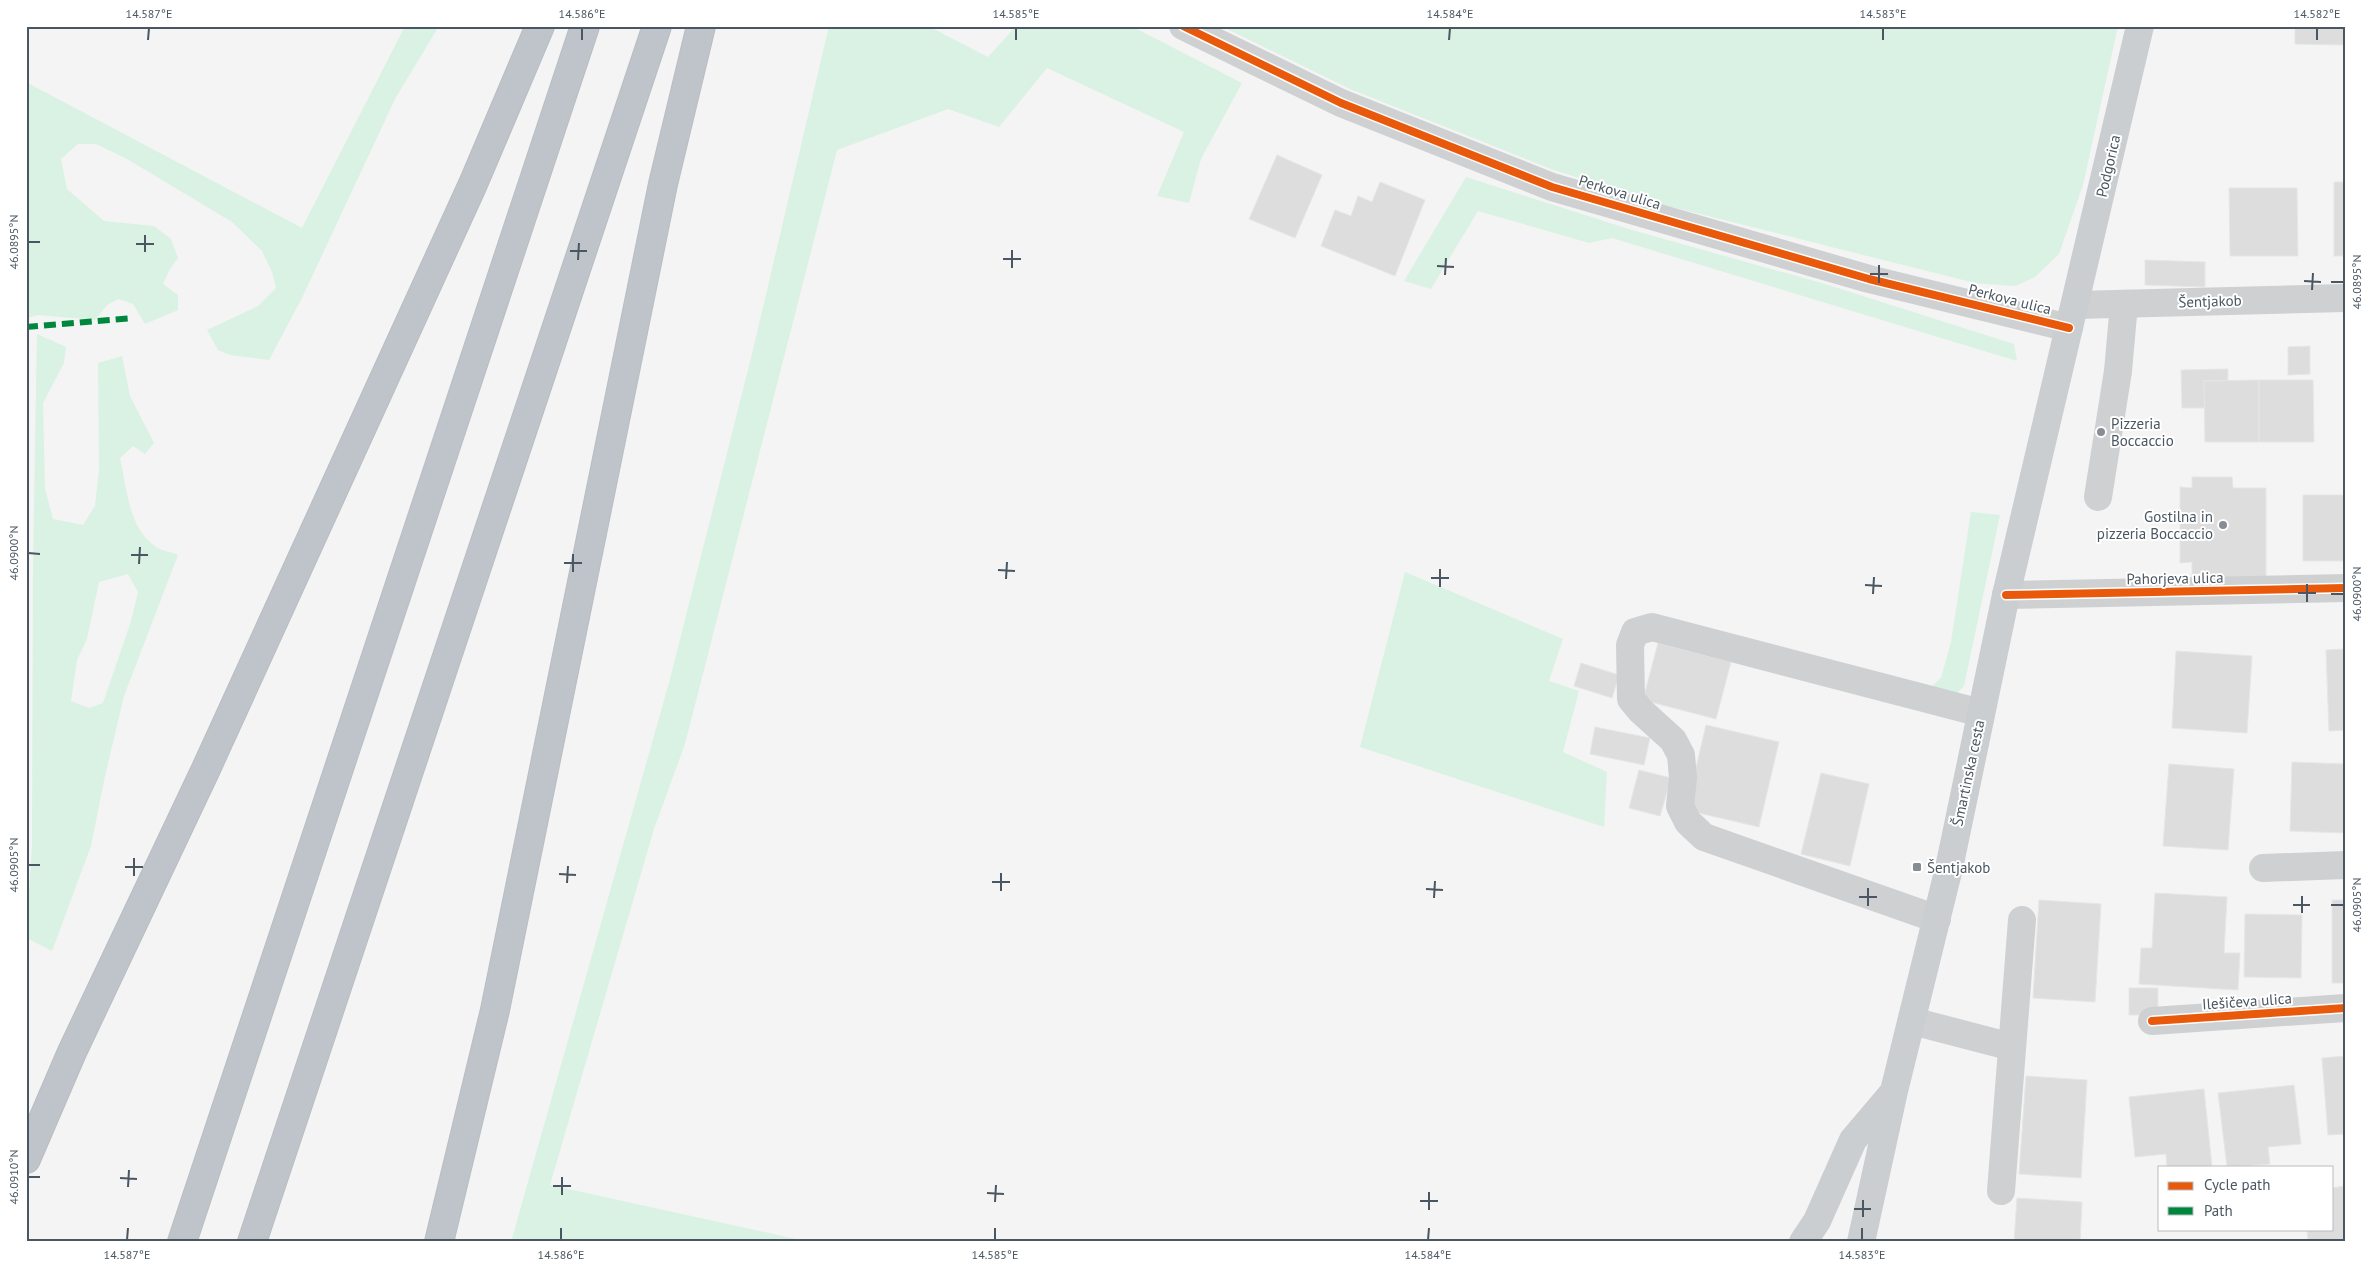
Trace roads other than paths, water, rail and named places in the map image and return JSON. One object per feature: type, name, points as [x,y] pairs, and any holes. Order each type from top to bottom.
[{"type":"highway","points":[[26,1159],[76,1043],[206,771],[469,193],[540,26]]},
{"type":"highway","points":[[182,1242],[585,26]]},
{"type":"highway","points":[[252,1242],[657,26]]},
{"type":"highway","points":[[438,1242],[449,1204],[495,1010],[661,193],[701,26]]},
{"type":"highway","points":[[449,1204],[453,1242]]},
{"type":"main road","name":"Podgorica","points":[[2073,316],[2140,26]]},
{"type":"main road","name":"Šmartinska cesta","points":[[1861,1242],[1894,1091],[1937,919],[2006,595],[2073,316]]},
{"type":"main road","points":[[1803,1242],[1817,1221],[1854,1140],[1894,1091]]},
{"type":"street","name":"Perkova ulica","points":[[1183,26],[1341,103],[1552,187],[1868,279],[2073,316]]},
{"type":"street","name":"Šentjakob","points":[[2073,316],[2124,304],[2345,298]]},
{"type":"street","points":[[2098,497],[2118,371],[2124,304]]},
{"type":"street","name":"Pahorjeva ulica","points":[[2006,595],[2345,588]]},
{"type":"street","points":[[1937,919],[1704,837],[1688,822],[1680,806],[1683,778],[1681,756],[1677,748],[1660,726],[1641,711],[1631,699],[1630,645],[1635,632],[1652,626],[1981,713]]},
{"type":"street","points":[[2263,868],[2345,865]]},
{"type":"street","points":[[2001,1191],[2022,920]]},
{"type":"street","name":"Ilešičeva ulica","points":[[2152,1021],[2345,1008]]},
{"type":"street","points":[[1912,1021],[2012,1047]]},
{"type":"place","name":"Pizzeria Boccaccio","points":[[2101,432]]},
{"type":"place","name":"Gostilna in pizzeria Boccaccio","points":[[2223,525]]},
{"type":"place","name":"Šentjakob","points":[[1917,867]]}]
